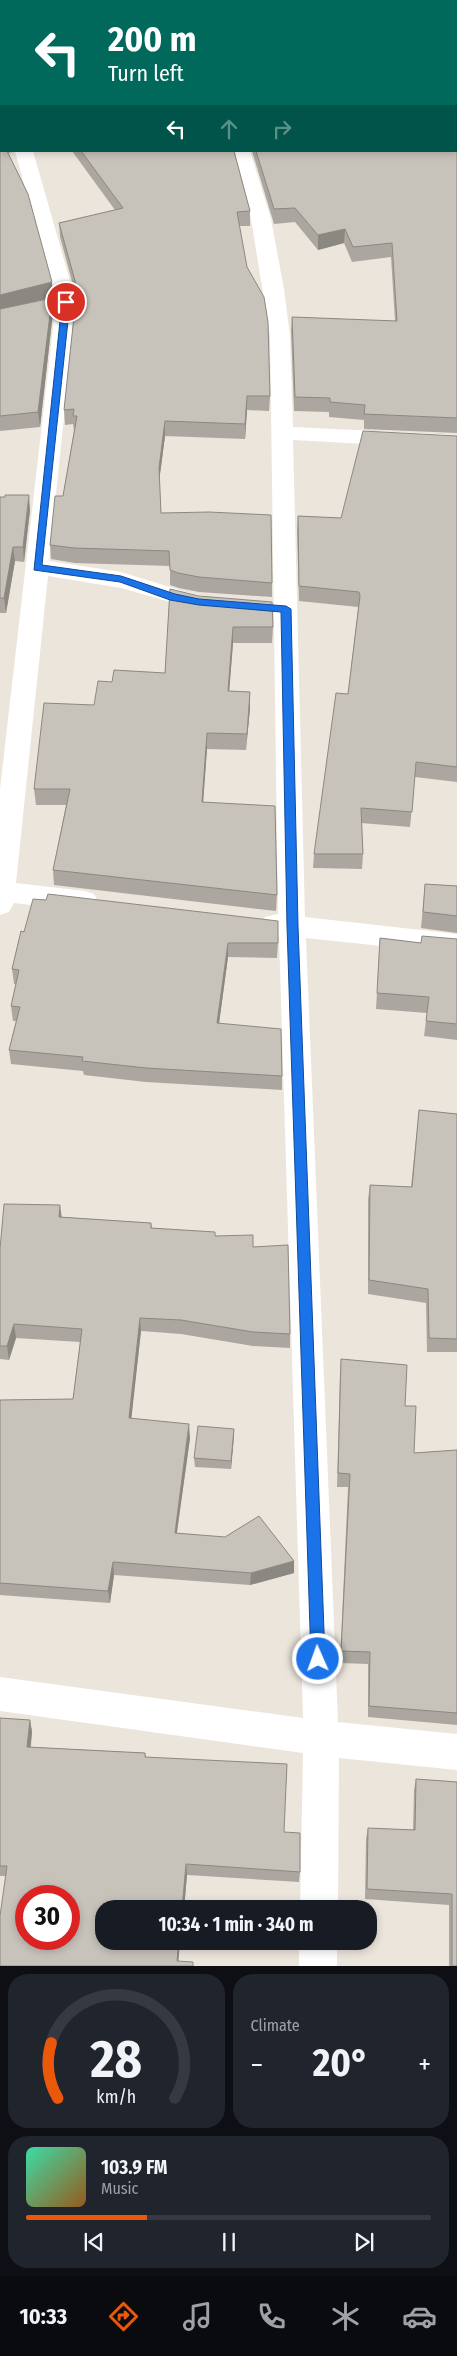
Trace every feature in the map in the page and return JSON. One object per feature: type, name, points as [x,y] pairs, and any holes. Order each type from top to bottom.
[{"type":"street","points":[[24,152],[56,304],[37,568],[0,896],[108,904]]},
{"type":"street","points":[[241,152],[252,181],[271,264],[280,336],[284,433],[276,608],[292,926],[320,1738],[319,1900]]},
{"type":"street","points":[[284,433],[457,442]]},
{"type":"street","points":[[37,568],[121,580],[173,597],[228,604]]},
{"type":"street","points":[[254,922],[457,944]]},
{"type":"street","points":[[0,1694],[320,1738],[457,1752]]},
{"type":"street","points":[[318,1950],[318,1966]]},
{"type":"building","points":[[0,152],[7,152],[28,194],[52,282],[0,295]]},
{"type":"building","points":[[82,152],[234,152],[250,211],[237,212],[247,267],[264,297],[268,322],[270,396],[247,396],[245,424],[165,421],[159,468],[161,513],[209,512],[271,515],[272,583],[199,577],[178,573],[170,570],[169,551],[74,548],[50,545],[55,496],[63,496],[77,416],[73,416],[74,409],[64,410],[77,288],[59,223],[123,208]]},
{"type":"building","points":[[256,152],[457,152],[457,418],[364,414],[365,405],[330,402],[330,398],[295,397],[292,317],[397,321],[392,243],[353,247],[345,229],[318,235],[295,208],[274,209]]},
{"type":"building","points":[[52,298],[38,412],[0,416],[0,309]]},
{"type":"building","points":[[363,431],[457,436],[457,767],[416,762],[412,812],[361,808],[363,854],[314,854],[336,693],[348,694],[360,596],[359,592],[299,586],[298,516],[341,518]]},
{"type":"building","points":[[5,495],[29,495],[23,547],[13,547],[4,598],[0,598],[0,497],[5,497]]},
{"type":"building","points":[[170,589],[199,596],[272,602],[273,627],[233,627],[228,691],[250,692],[247,734],[207,733],[202,802],[275,806],[277,895],[53,870],[70,789],[34,789],[44,703],[94,705],[98,681],[112,682],[114,670],[165,673]]},
{"type":"building","points":[[425,884],[457,886],[457,916],[423,912]]},
{"type":"building","points":[[48,894],[278,921],[278,943],[228,943],[217,1023],[281,1029],[282,1076],[146,1068],[82,1061],[83,1057],[9,1050],[20,1007],[11,1006],[19,970],[12,969],[21,931],[24,932],[33,899],[46,900]]},
{"type":"building","points":[[422,936],[457,939],[457,1024],[426,1021],[429,997],[377,993],[380,938],[421,943]]},
{"type":"building","points":[[419,1110],[457,1114],[457,1339],[429,1338],[428,1289],[369,1280],[370,1185],[412,1187]]},
{"type":"building","points":[[4,1204],[60,1205],[59,1217],[151,1223],[151,1228],[215,1232],[215,1236],[253,1235],[253,1247],[288,1245],[290,1334],[253,1332],[181,1320],[140,1318],[129,1418],[189,1424],[175,1533],[225,1537],[259,1516],[294,1561],[251,1573],[113,1562],[108,1591],[0,1583],[0,1400],[73,1399],[82,1329],[14,1324],[7,1346],[0,1346],[0,1249]]},
{"type":"building","points":[[341,1359],[407,1365],[405,1406],[416,1406],[414,1453],[457,1450],[457,1713],[369,1706],[370,1652],[341,1651],[350,1474],[338,1473]]},
{"type":"building","points":[[198,1426],[234,1429],[231,1461],[194,1458]]},
{"type":"building","points":[[0,1718],[30,1720],[27,1747],[145,1753],[145,1757],[287,1764],[284,1832],[300,1833],[300,1872],[186,1864],[183,1900],[95,1900],[95,1950],[178,1950],[177,1961],[193,1962],[193,1966],[0,1966],[0,1916],[7,1866],[0,1866]]},
{"type":"building","points":[[416,1779],[457,1782],[457,1966],[452,1966],[452,1894],[367,1889],[368,1828],[415,1830]]},
{"type":"route","points":[[66,302],[37,568],[121,580],[146,586],[173,597],[199,602],[286,609],[292,926],[318,1659]]}]
